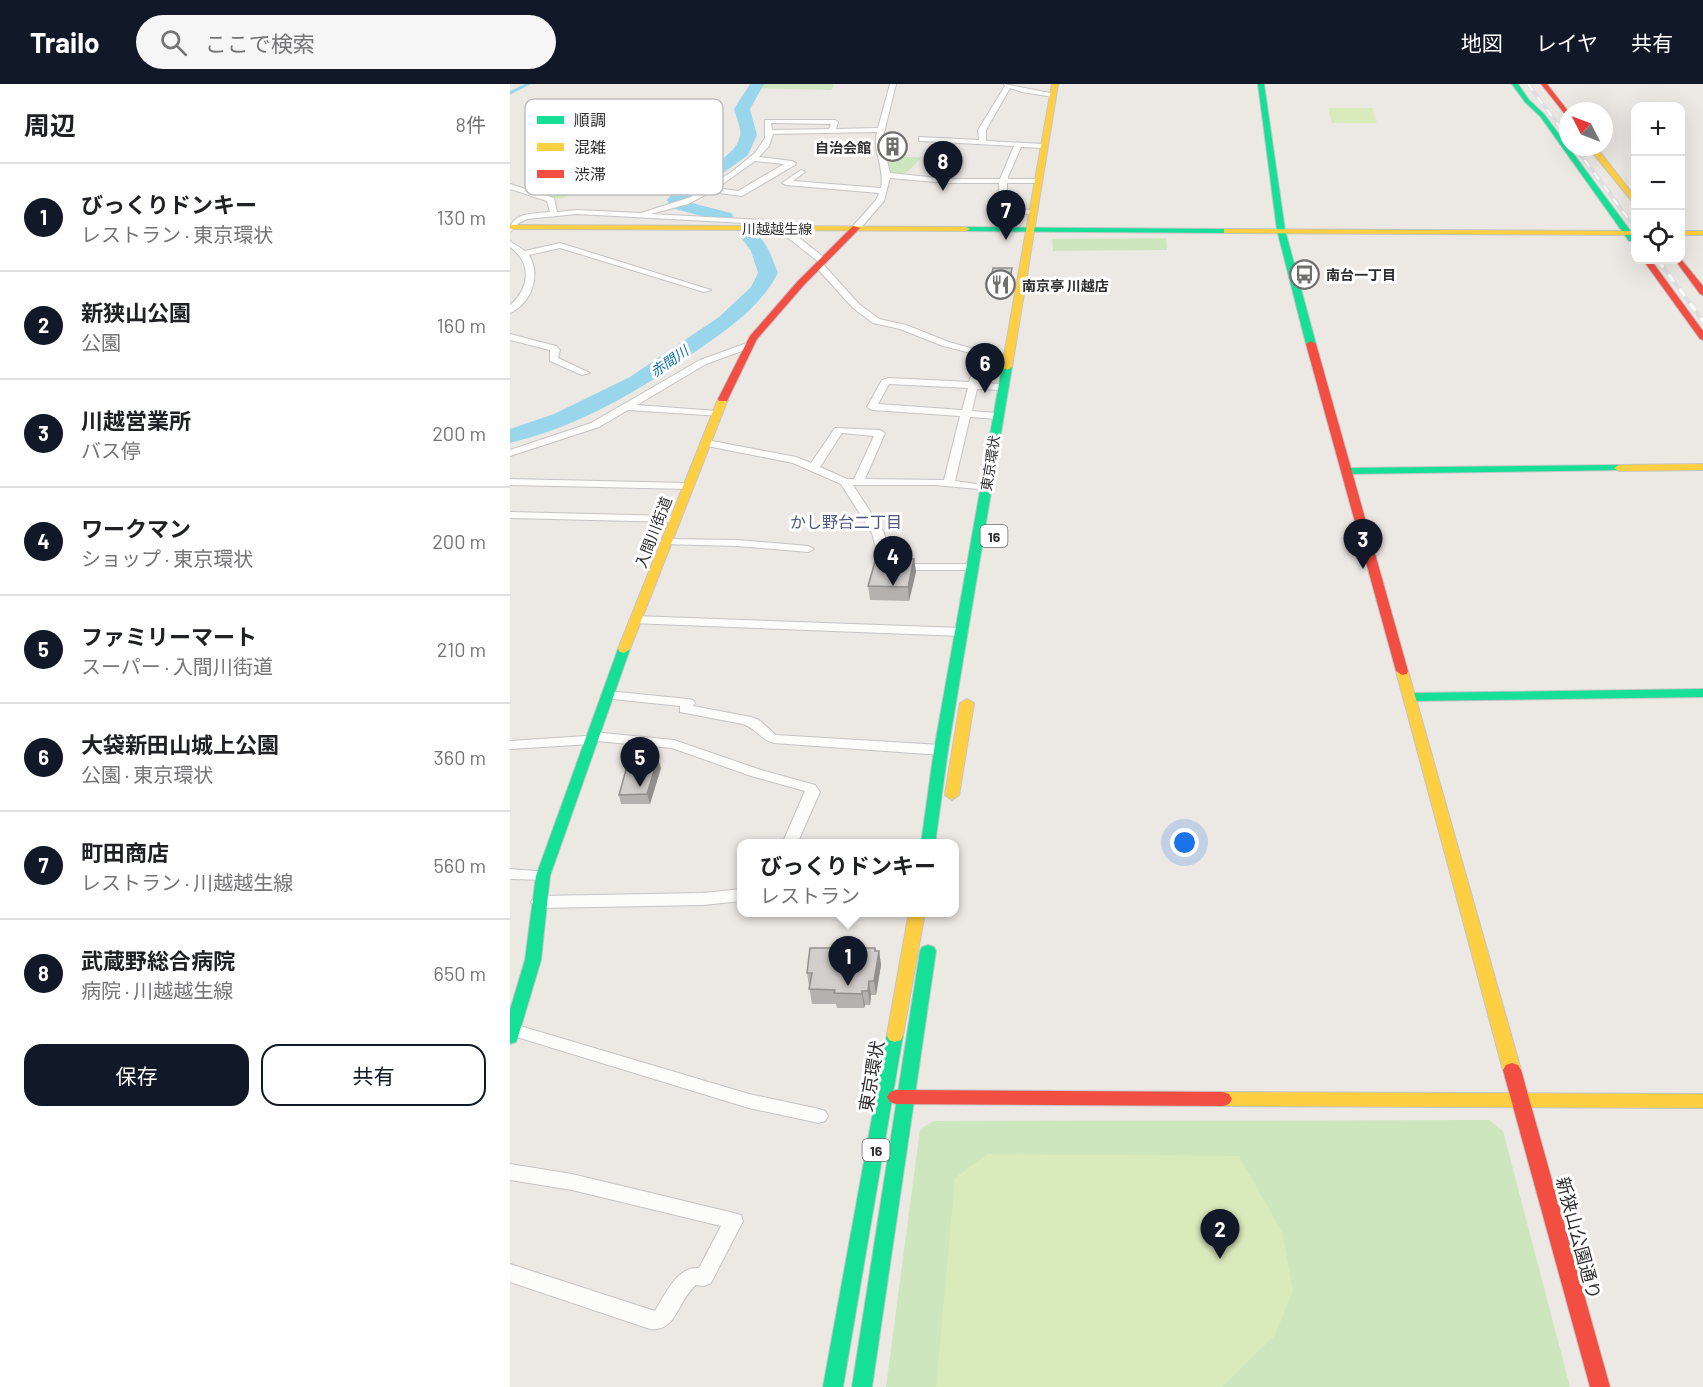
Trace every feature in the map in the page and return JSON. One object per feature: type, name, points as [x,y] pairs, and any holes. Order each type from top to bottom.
[{"type":"main road","name":"東京環状","points":[[929,839],[941,750],[1008,360],[1048,180],[1064,84]]},
{"type":"main road","name":"新狭山公園通り","points":[[1261,84],[1281,230],[1600,1387]]},
{"type":"main road","points":[[1515,84],[1531,106],[1542,115],[1631,234]]},
{"type":"main road","points":[[1544,84],[1559,104]]},
{"type":"main road","name":"東京環状","points":[[1036,283],[1037,229],[1033,212],[1054,90]]},
{"type":"main road","points":[[1599,156],[1631,199]]},
{"type":"main road","name":"川越越生線","points":[[511,228],[1281,230],[1631,237]]},
{"type":"main road","name":"入間川街道","points":[[510,1033],[533,960],[543,876],[635,620],[717,414],[747,346],[782,303],[856,228]]},
{"type":"main road","points":[[1685,233],[1703,233]]},
{"type":"main road","points":[[1650,264],[1703,337]]},
{"type":"main road","points":[[1681,264],[1703,292]]},
{"type":"main road","points":[[1347,471],[1703,467]]},
{"type":"main road","points":[[950,808],[969,690]]},
{"type":"main road","points":[[1410,697],[1703,693]]},
{"type":"main road","name":"東京環状","points":[[833,1387],[916,917]]},
{"type":"main road","name":"16","points":[[862,1387],[930,936]]},
{"type":"main road","points":[[886,1097],[1703,1101]]},
{"type":"street","name":"入間川街道","points":[[856,228],[880,201],[884,191],[887,175],[879,151],[881,130],[893,84]]},
{"type":"street","points":[[983,142],[982,130],[1007,85],[1054,90]]},
{"type":"street","points":[[723,179],[754,159],[768,143],[770,132],[767,121],[835,122],[832,131],[881,130]]},
{"type":"street","points":[[922,139],[941,143],[983,142],[1044,147]]},
{"type":"street","points":[[1018,145],[1017,156],[1007,167],[1003,180],[1003,211],[1033,212]]},
{"type":"street","points":[[723,191],[739,194],[792,163],[754,159]]},
{"type":"street","points":[[801,172],[786,183],[884,191]]},
{"type":"street","points":[[887,175],[948,181],[1038,181]]},
{"type":"street","points":[[510,186],[525,191]]},
{"type":"street","points":[[536,195],[551,200],[554,214]]},
{"type":"street","points":[[640,215],[675,202],[685,202],[697,195]]},
{"type":"street","points":[[511,228],[516,221],[526,217],[554,214],[640,215],[766,222],[821,263],[856,306],[876,321],[1008,360]]},
{"type":"street","points":[[510,243],[524,254],[531,284],[525,297],[510,310]]},
{"type":"street","points":[[524,254],[560,245],[707,290]]},
{"type":"street","points":[[510,337],[553,348],[555,350],[553,359],[585,373]]},
{"type":"street","points":[[510,453],[578,432],[627,407],[703,362],[747,346]]},
{"type":"street","points":[[949,483],[977,370],[993,357]]},
{"type":"street","points":[[998,416],[872,407],[885,382],[1004,387]]},
{"type":"street","points":[[627,407],[717,414]]},
{"type":"street","points":[[814,467],[839,430],[880,433],[858,482]]},
{"type":"street","points":[[707,443],[796,460],[845,482],[949,483],[986,488]]},
{"type":"street","points":[[510,482],[688,486]]},
{"type":"street","points":[[845,482],[878,533],[886,568],[972,568]]},
{"type":"street","points":[[510,515],[674,519]]},
{"type":"street","points":[[666,542],[737,543],[808,549]]},
{"type":"street","points":[[635,620],[962,632]]},
{"type":"street","points":[[608,695],[688,703],[685,709],[754,723],[774,739],[941,750]]},
{"type":"street","points":[[510,745],[592,738],[674,744],[756,773],[810,788],[813,792],[791,839]]},
{"type":"street","points":[[510,874],[543,876]]},
{"type":"street","points":[[539,902],[704,899],[737,895]]},
{"type":"street","points":[[510,1033],[749,1101],[819,1116]]},
{"type":"street","points":[[510,1172],[572,1182],[734,1221],[704,1277],[693,1276],[682,1285],[660,1321],[650,1320],[510,1273]]},
{"type":"green space","points":[[756,84],[833,84],[834,86],[831,90],[757,88]]},
{"type":"green space","points":[[1328,108],[1372,108],[1377,123],[1332,123]]},
{"type":"green space","points":[[886,157],[921,158],[908,171],[890,174]]},
{"type":"green space","points":[[544,195],[570,195],[563,198]]},
{"type":"green space","points":[[1166,238],[1167,250],[1053,251],[1052,239]]},
{"type":"green space","points":[[1489,1120],[1503,1131],[1570,1387],[886,1387],[920,1129],[934,1121]]},
{"type":"green space","points":[[987,1154],[1239,1156],[1282,1232],[1293,1291],[1275,1335],[1222,1387],[936,1387],[955,1178]]},
{"type":"building","points":[[993,268],[1012,268],[1008,287],[989,287]]},
{"type":"building","points":[[876,558],[914,559],[908,587],[868,586]]},
{"type":"building","points":[[658,758],[647,794],[619,795],[629,759]]},
{"type":"building","points":[[810,948],[875,948],[875,951],[879,951],[874,981],[869,981],[868,991],[862,991],[862,994],[809,989],[812,973],[807,973]]},
{"type":"waterway","points":[[510,93],[528,84]]},
{"type":"waterway","name":"赤間川","points":[[723,165],[742,152],[749,135],[742,109],[757,84]]},
{"type":"waterway","name":"赤間川","points":[[676,200],[680,195]]},
{"type":"waterway","name":"赤間川","points":[[677,204],[725,217]]},
{"type":"waterway","name":"赤間川","points":[[510,436],[562,419],[638,382],[726,321],[759,290],[768,273],[760,251],[749,236]]},
{"type":"railway","points":[[1528,84],[1559,126]]},
{"type":"railway","points":[[1582,156],[1631,222]]},
{"type":"railway","points":[[1661,264],[1703,321]]},
{"type":"traffic: fast","points":[[1261,84],[1281,230],[1311,344]]},
{"type":"traffic: fast","points":[[1515,84],[1527,101],[1542,115],[1631,238]]},
{"type":"traffic: fast","points":[[966,229],[1227,231]]},
{"type":"traffic: fast","points":[[929,839],[941,750],[1007,367]]},
{"type":"traffic: fast","points":[[1347,471],[1619,468]]},
{"type":"traffic: fast","points":[[510,1037],[533,960],[543,876],[624,649]]},
{"type":"traffic: fast","points":[[1410,697],[1703,693]]},
{"type":"traffic: fast","points":[[862,1387],[928,951]]},
{"type":"traffic: fast","points":[[833,1387],[895,1035]]},
{"type":"traffic: slow","points":[[1007,367],[1055,84]]},
{"type":"traffic: slow","points":[[1599,156],[1631,198]]},
{"type":"traffic: slow","points":[[510,227],[966,229]]},
{"type":"traffic: slow","points":[[1227,231],[1631,233]]},
{"type":"traffic: slow","points":[[1685,233],[1703,233]]},
{"type":"traffic: slow","points":[[624,649],[723,399]]},
{"type":"traffic: slow","points":[[1619,468],[1703,467]]},
{"type":"traffic: slow","points":[[1402,671],[1512,1070]]},
{"type":"traffic: slow","points":[[952,795],[967,703]]},
{"type":"traffic: slow","points":[[895,1035],[916,917]]},
{"type":"traffic: slow","points":[[1223,1099],[1703,1101]]},
{"type":"traffic: jam","points":[[1544,84],[1559,104]]},
{"type":"traffic: jam","points":[[723,399],[753,338],[801,283],[856,228]]},
{"type":"traffic: jam","points":[[1650,264],[1703,337]]},
{"type":"traffic: jam","points":[[1682,264],[1703,292]]},
{"type":"traffic: jam","points":[[1311,344],[1402,671]]},
{"type":"traffic: jam","points":[[1512,1070],[1600,1387]]},
{"type":"traffic: jam","points":[[896,1097],[1223,1099]]},
{"type":"place","name":"自治会館","points":[[892,147]]},
{"type":"place","name":"武蔵野総合病院","points":[[943,191]]},
{"type":"place","name":"町田商店","points":[[1006,240]]},
{"type":"place","name":"南台一丁目","points":[[1305,274]]},
{"type":"place","name":"南京亭 川越店","points":[[1001,285]]},
{"type":"place","name":"大袋新田山城上公園","points":[[985,393]]},
{"type":"place","name":"川越営業所","points":[[1363,569]]},
{"type":"place","name":"ワークマン","points":[[893,586]]},
{"type":"place","name":"ファミリーマート","points":[[640,787]]},
{"type":"place","name":"びっくりドンキー","points":[[848,986]]},
{"type":"place","name":"新狭山公園","points":[[1220,1259]]},
{"type":"district","name":"かし野台二丁目","points":[[846,521]]}]
